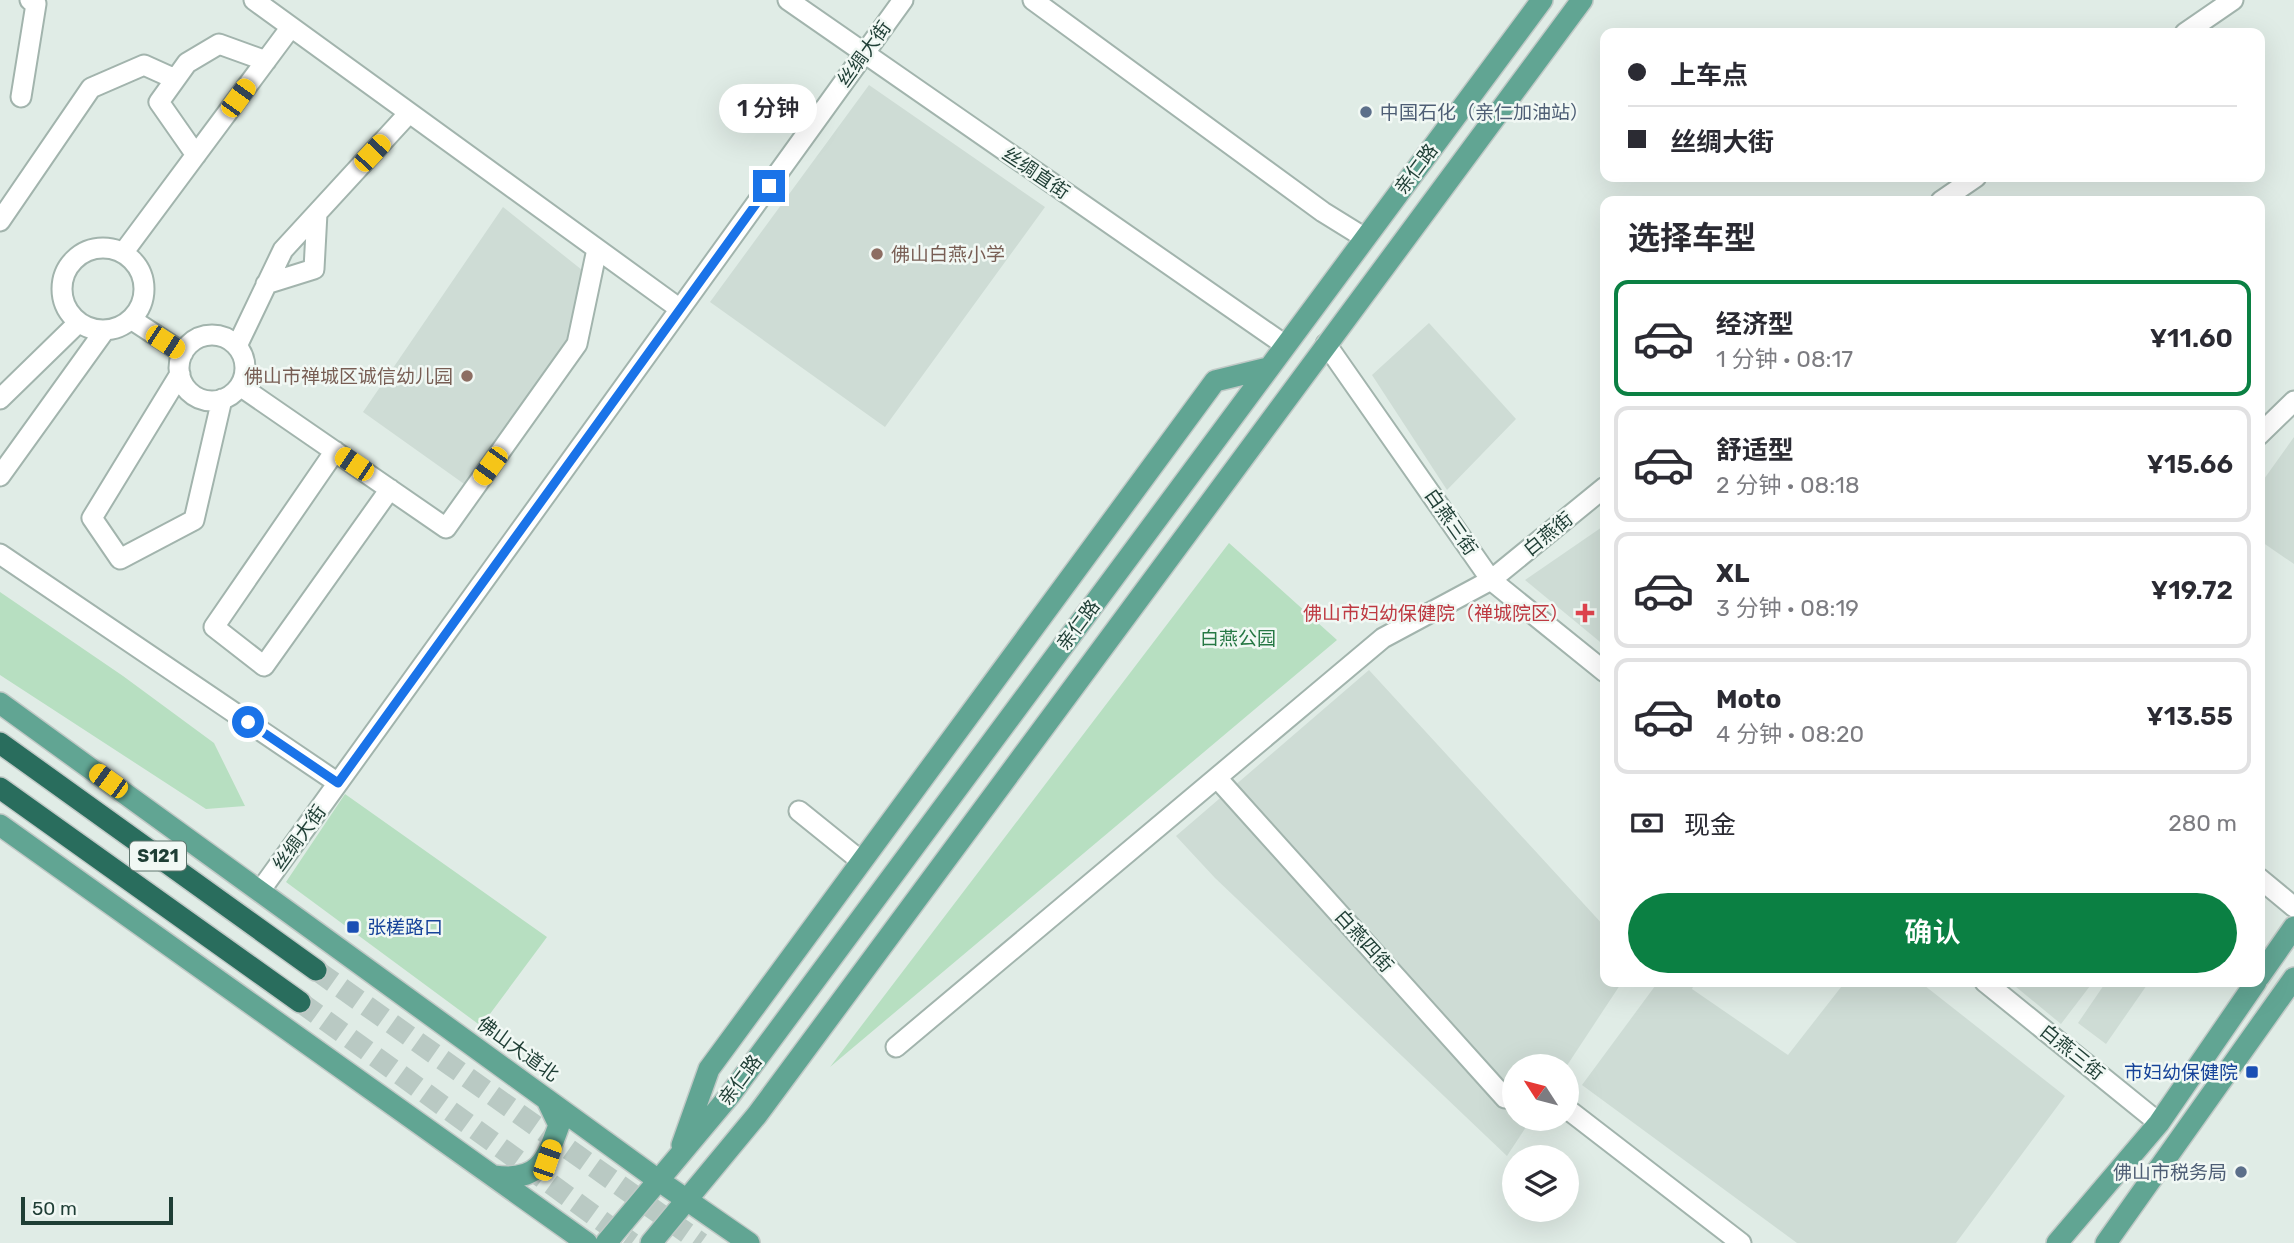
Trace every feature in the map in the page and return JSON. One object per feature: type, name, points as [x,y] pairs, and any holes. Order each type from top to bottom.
[{"type":"highway","name":"S121","points":[[0,743],[316,970]]},
{"type":"highway","name":"S121","points":[[0,788],[300,1002]]},
{"type":"main road","name":"亲仁路","points":[[606,1243],[730,1095],[1542,0]]},
{"type":"main road","name":"亲仁路","points":[[651,1243],[757,1115],[1582,0]]},
{"type":"main road","points":[[678,1157],[709,1069],[1215,380],[1268,368]]},
{"type":"main road","name":"佛山大道北","points":[[0,703],[658,1180],[749,1243]]},
{"type":"main road","points":[[0,825],[587,1243]]},
{"type":"main road","points":[[2265,968],[2294,927]]},
{"type":"main road","points":[[2106,1243],[2294,978]]},
{"type":"main road","points":[[2057,1243],[2159,1123],[2253,987]]},
{"type":"main road","points":[[494,1176],[517,1179],[547,1160],[559,1125],[546,1098]]},
{"type":"street","points":[[21,97],[36,4],[30,0]]},
{"type":"street","points":[[254,0],[680,309]]},
{"type":"street","name":"丝绸直街","points":[[789,0],[863,55],[1286,345]]},
{"type":"street","name":"丝绸大街","points":[[260,891],[903,0]]},
{"type":"street","points":[[1033,0],[1323,212],[1365,238]]},
{"type":"street","points":[[2192,28],[2233,0]]},
{"type":"street","points":[[123,253],[291,27]]},
{"type":"street","points":[[196,155],[159,103],[175,79],[187,63],[219,44],[266,61]]},
{"type":"street","points":[[0,221],[91,88],[144,65],[175,79]]},
{"type":"street","points":[[237,345],[283,250],[409,113]]},
{"type":"street","points":[[1950,196],[1969,182]]},
{"type":"street","points":[[267,284],[314,269],[317,213]]},
{"type":"street","points":[[0,475],[105,330],[131,319],[143,297],[144,284],[133,261],[123,253],[98,248],[85,252],[65,272],[61,286],[68,313],[78,323],[105,330]]},
{"type":"street","points":[[240,386],[446,528],[578,344],[597,249]]},
{"type":"street","points":[[131,319],[183,353]]},
{"type":"street","points":[[0,399],[78,323]]},
{"type":"street","points":[[180,374],[184,385],[201,399],[222,399],[240,386],[246,365],[237,345],[219,335],[198,338],[183,353],[180,374],[92,519],[120,559],[194,520],[222,399]]},
{"type":"street","name":"白燕三街","points":[[1326,344],[1491,580],[1600,669]]},
{"type":"street","points":[[2265,429],[2294,401]]},
{"type":"street","points":[[335,451],[214,627],[264,666],[390,489]]},
{"type":"street","name":"白燕街","points":[[895,1047],[1383,638],[1491,580],[1600,491]]},
{"type":"street","points":[[0,554],[338,783]]},
{"type":"street","name":"白燕四街","points":[[1217,778],[1502,1095]]},
{"type":"street","points":[[799,811],[861,862]]},
{"type":"street","points":[[2265,883],[2294,907]]},
{"type":"street","name":"白燕三街","points":[[1991,987],[2159,1123]]},
{"type":"street","points":[[1579,1118],[1741,1243]]},
{"type":"shaded area","name":"佛山白燕小学","points":[[869,85],[1045,207],[885,427],[710,302]]},
{"type":"shaded area","name":"佛山市禅城区诚信幼儿园","points":[[503,207],[582,270],[572,341],[467,486],[363,412]]},
{"type":"shaded area","points":[[1429,323],[1516,419],[1447,490],[1372,375]]},
{"type":"shaded area","points":[[2294,437],[2294,564],[2265,544],[2265,478]]},
{"type":"shaded area","name":"佛山市妇幼保健院（禅城院区）","points":[[1600,528],[1600,642],[1525,580]]},
{"type":"shaded area","points":[[1369,670],[1600,922],[1600,987],[1619,987],[1575,1054],[1502,1054],[1502,1131],[1523,1131],[1514,1145],[1502,1145],[1502,1151],[1215,878],[1176,836]]},
{"type":"shaded area","points":[[1654,987],[1693,987],[1692,989],[1788,1055],[1841,987],[1926,987],[2065,1096],[1956,1243],[1797,1243],[1582,1085]]},
{"type":"shaded area","points":[[2016,987],[2089,987],[2061,1024]]},
{"type":"shaded area","points":[[2103,987],[2146,987],[2106,1044],[2078,1023]]},
{"type":"green space","name":"白燕公园","points":[[1229,543],[1337,640],[830,1067]]},
{"type":"green space","points":[[0,592],[123,676],[214,743],[245,806],[206,809],[0,675]]},
{"type":"green space","points":[[345,794],[547,937],[481,1026],[286,882]]},
{"type":"tunnel","points":[[316,970],[701,1243]]},
{"type":"tunnel","points":[[300,1002],[632,1243]]},
{"type":"place","name":"中国石化（亲仁加油站）","points":[[1366,112]]},
{"type":"place","name":"佛山白燕小学","points":[[877,254]]},
{"type":"place","name":"佛山市禅城区诚信幼儿园","points":[[467,376]]},
{"type":"place","name":"佛山市妇幼保健院（禅城院区）","points":[[1585,613]]},
{"type":"place","name":"张槎路口","points":[[353,927]]},
{"type":"place","name":"市妇幼保健院","points":[[2252,1072]]},
{"type":"place","name":"佛山市税务局","points":[[2241,1172]]},
{"type":"route","points":[[248,722],[338,783],[769,186]]}]
